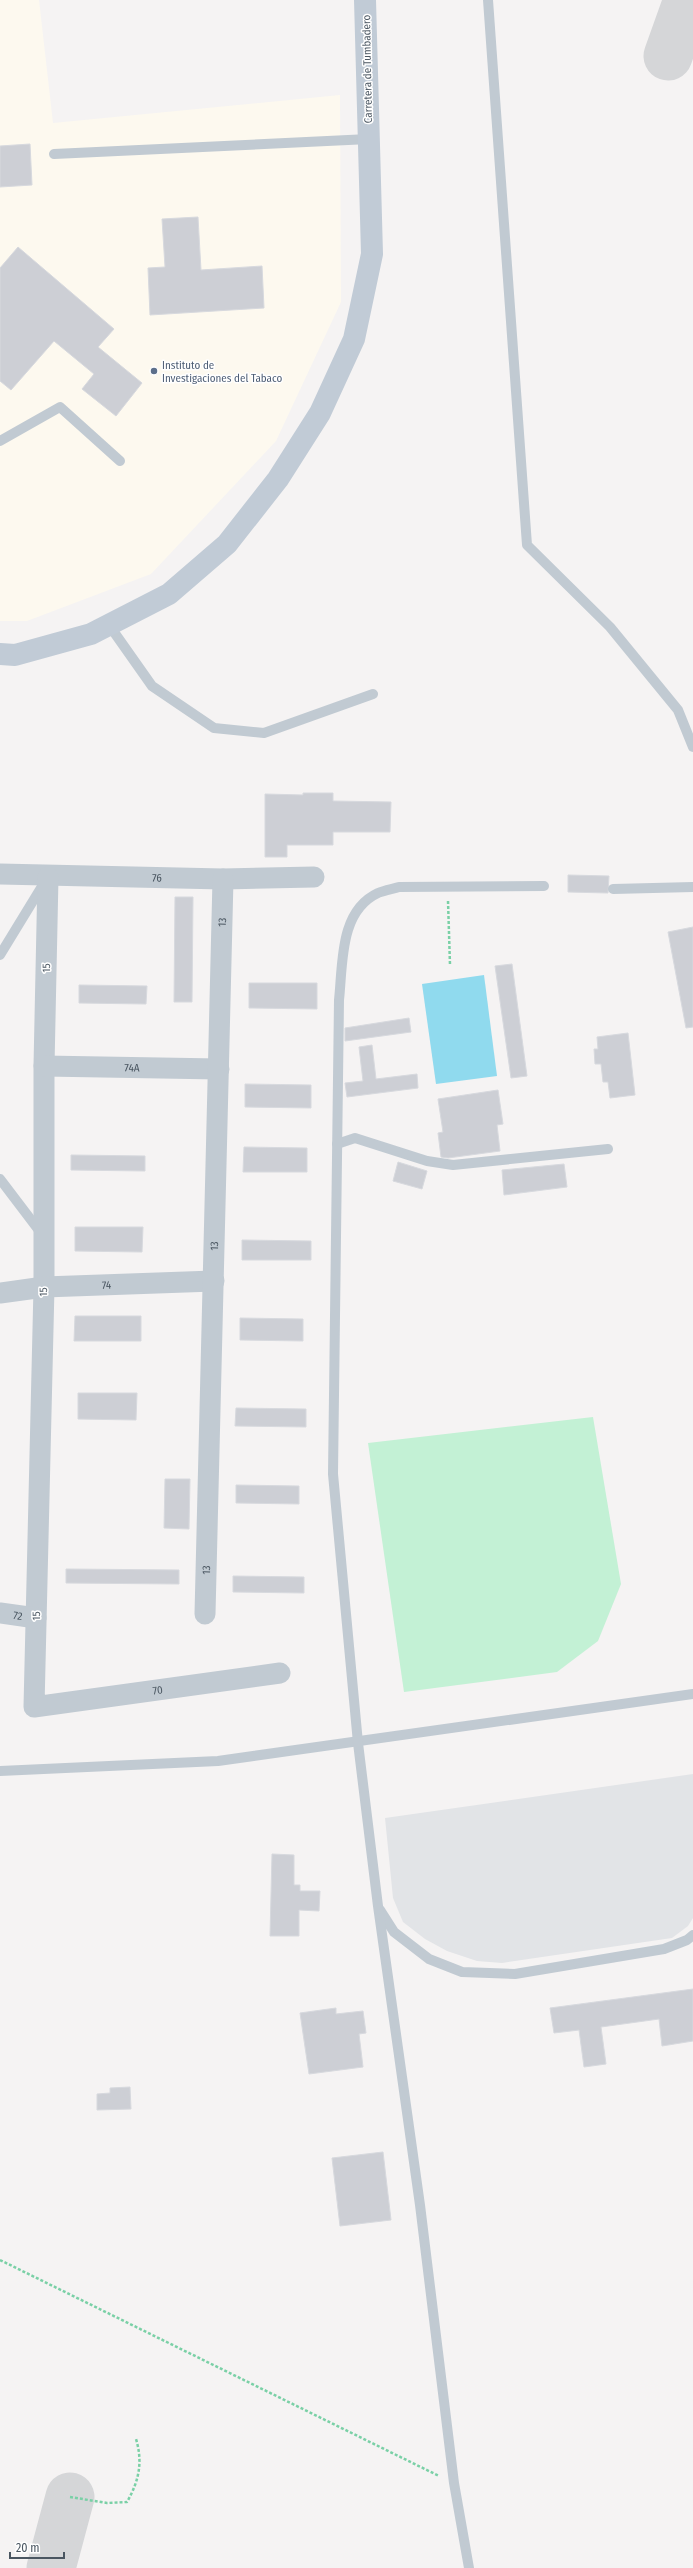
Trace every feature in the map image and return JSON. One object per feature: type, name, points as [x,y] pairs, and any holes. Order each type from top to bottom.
[{"type":"street","name":"Carretera de Tumbadero","points":[[0,654],[15,655],[91,634],[169,594],[227,544],[278,479],[320,413],[354,339],[372,254],[365,0]]},
{"type":"street","name":"76","points":[[0,874],[48,877],[223,879],[314,877]]},
{"type":"street","name":"15","points":[[34,1707],[44,1287],[44,1066],[48,877]]},
{"type":"street","name":"13","points":[[205,1614],[223,879]]},
{"type":"street","name":"74A","points":[[44,1066],[219,1069]]},
{"type":"street","name":"74","points":[[0,1293],[44,1287],[214,1281]]},
{"type":"street","name":"72","points":[[0,1613],[36,1618]]},
{"type":"street","name":"70","points":[[34,1707],[280,1674]]},
{"type":"lane","points":[[488,0],[526,545],[610,627],[678,710],[693,747]]},
{"type":"lane","points":[[54,154],[369,139]]},
{"type":"lane","points":[[0,442],[60,407],[120,461]]},
{"type":"lane","points":[[109,625],[152,686],[214,728],[264,733],[373,694]]},
{"type":"lane","points":[[0,955],[48,877]]},
{"type":"lane","points":[[468,2568],[454,2483],[420,2205],[378,1906],[358,1743],[333,1474],[338,1000],[347,928],[365,902],[379,893],[399,887],[447,888],[544,886]]},
{"type":"lane","points":[[613,889],[693,887]]},
{"type":"lane","points":[[337,1144],[355,1138],[427,1161],[453,1165],[608,1149]]},
{"type":"lane","points":[[0,1179],[44,1236]]},
{"type":"lane","points":[[0,1771],[218,1762],[693,1694]]},
{"type":"lane","points":[[378,1906],[394,1932],[429,1959],[462,1972],[515,1974],[664,1949],[687,1940],[693,1935]]},
{"type":"path","points":[[447,888],[450,965]]},
{"type":"path","points":[[0,2260],[454,2483]]},
{"type":"path","points":[[70,2497],[107,2503],[127,2502],[136,2487],[141,2462],[136,2439]]},
{"type":"shaded area","name":"Instituto de Investigaciones del Tabaco","points":[[0,0],[39,0],[53,123],[340,95],[341,302],[276,441],[151,574],[27,621],[0,621]]},
{"type":"shaded area","points":[[693,1774],[693,1918],[688,1926],[672,1938],[502,1963],[477,1961],[447,1951],[425,1939],[403,1922],[393,1898],[385,1818]]},
{"type":"green space","points":[[593,1417],[621,1584],[598,1641],[557,1672],[404,1692],[368,1443]]},
{"type":"water","points":[[484,975],[497,1076],[436,1084],[422,984]]},
{"type":"building","points":[[30,144],[32,185],[0,187],[0,146]]},
{"type":"building","points":[[198,217],[201,270],[262,266],[264,308],[150,315],[148,268],[165,267],[162,219]]},
{"type":"building","points":[[18,247],[114,329],[98,347],[142,383],[116,416],[82,389],[94,374],[54,341],[11,390],[0,381],[0,268]]},
{"type":"building","points":[[303,793],[333,793],[333,801],[391,802],[390,832],[333,832],[333,845],[287,845],[287,857],[265,857],[265,794],[303,795]]},
{"type":"building","points":[[568,875],[609,876],[608,893],[568,892]]},
{"type":"building","points":[[175,897],[193,897],[192,1002],[174,1002]]},
{"type":"building","points":[[693,927],[693,1027],[686,1028],[668,932]]},
{"type":"building","points":[[512,964],[527,1076],[511,1078],[495,966]]},
{"type":"building","points":[[249,983],[317,983],[317,1009],[249,1008]]},
{"type":"building","points":[[79,985],[147,986],[146,1004],[79,1003]]},
{"type":"building","points":[[409,1018],[411,1032],[345,1041],[345,1028]]},
{"type":"building","points":[[628,1033],[635,1095],[610,1098],[608,1082],[603,1082],[601,1064],[595,1064],[594,1049],[598,1049],[597,1037]]},
{"type":"building","points":[[372,1045],[376,1079],[417,1074],[418,1088],[347,1097],[345,1083],[363,1081],[359,1047]]},
{"type":"building","points":[[245,1084],[311,1085],[311,1108],[245,1107]]},
{"type":"building","points":[[498,1090],[503,1124],[497,1125],[500,1151],[448,1158],[441,1157],[438,1133],[443,1132],[438,1099]]},
{"type":"building","points":[[244,1147],[307,1148],[307,1172],[243,1172]]},
{"type":"building","points":[[71,1155],[145,1156],[145,1171],[71,1170]]},
{"type":"building","points":[[398,1162],[427,1171],[422,1189],[393,1181]]},
{"type":"building","points":[[564,1164],[567,1187],[504,1195],[502,1170]]},
{"type":"building","points":[[75,1227],[143,1227],[142,1252],[75,1251]]},
{"type":"building","points":[[242,1240],[311,1241],[311,1260],[242,1260]]},
{"type":"building","points":[[75,1316],[141,1316],[141,1341],[74,1341]]},
{"type":"building","points":[[240,1318],[303,1319],[303,1341],[240,1340]]},
{"type":"building","points":[[78,1393],[137,1393],[136,1420],[78,1419]]},
{"type":"building","points":[[236,1408],[306,1409],[306,1427],[235,1426]]},
{"type":"building","points":[[165,1479],[190,1479],[189,1529],[164,1528]]},
{"type":"building","points":[[236,1485],[299,1486],[299,1504],[236,1503]]},
{"type":"building","points":[[66,1569],[179,1570],[179,1584],[66,1583]]},
{"type":"building","points":[[233,1576],[304,1577],[304,1593],[233,1592]]},
{"type":"building","points":[[272,1854],[294,1855],[294,1885],[300,1885],[300,1891],[320,1891],[319,1911],[299,1910],[299,1936],[270,1936]]},
{"type":"building","points":[[693,1989],[693,2041],[662,2046],[659,2019],[601,2027],[606,2064],[584,2067],[579,2030],[554,2033],[550,2008]]},
{"type":"building","points":[[336,2008],[336,2014],[363,2011],[366,2033],[359,2034],[363,2067],[309,2074],[300,2013]]},
{"type":"building","points":[[130,2087],[131,2109],[97,2110],[97,2094],[110,2093],[110,2088]]},
{"type":"building","points":[[383,2152],[391,2220],[340,2226],[332,2158]]},
{"type":"taxiway","points":[[668,56],[688,0]]},
{"type":"taxiway","points":[[51,2568],[70,2497]]},
{"type":"place","name":"Instituto de Investigaciones del Tabaco","points":[[154,371]]}]
